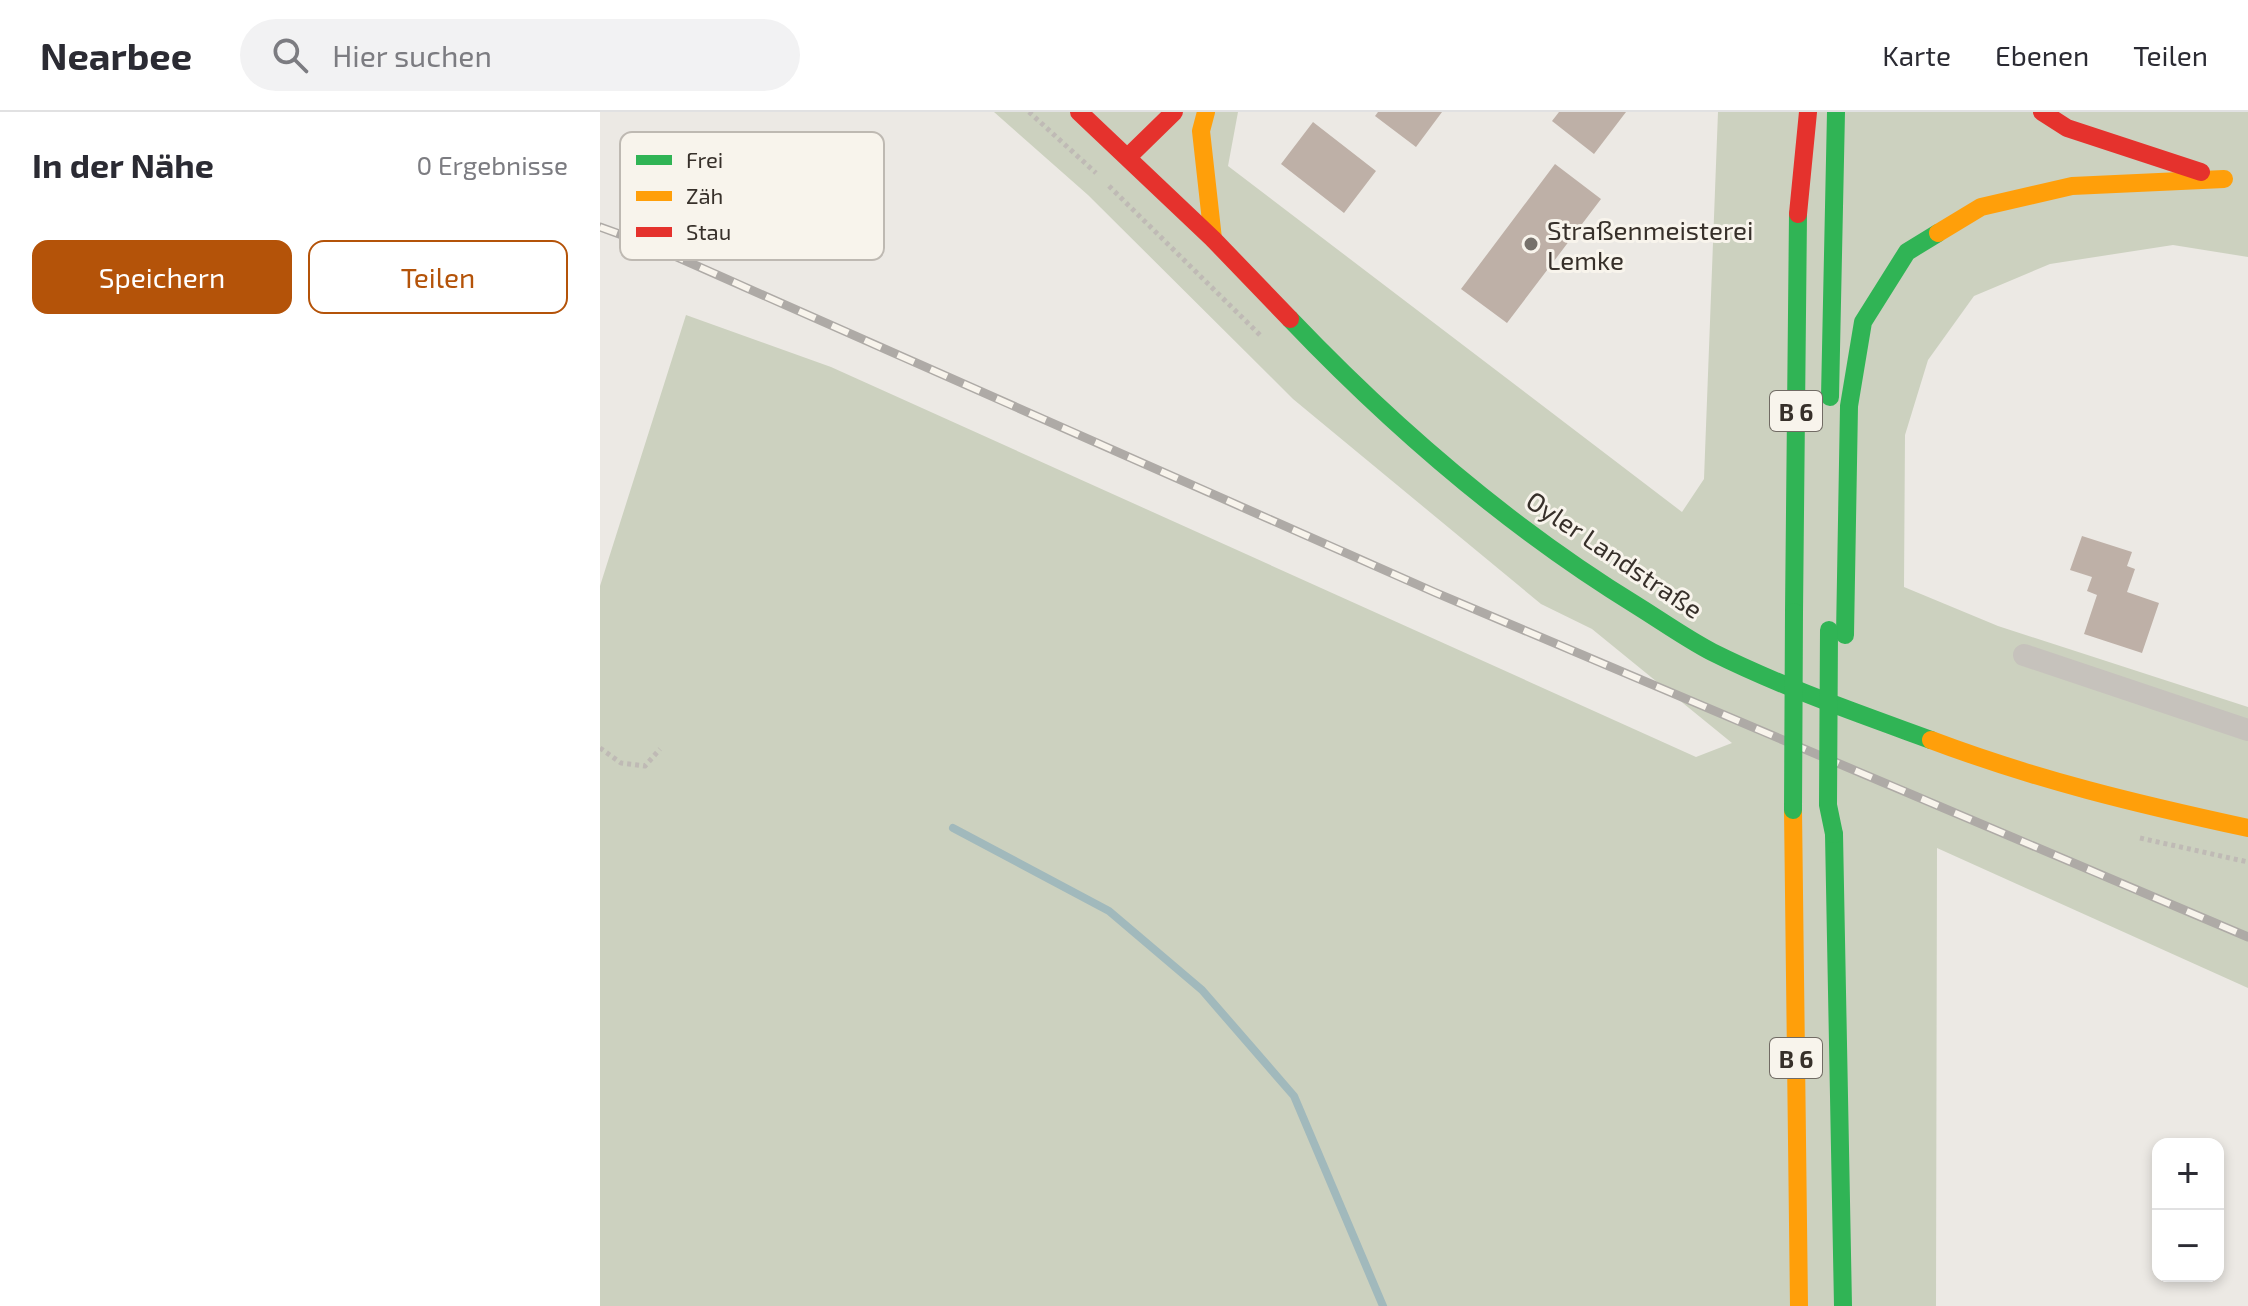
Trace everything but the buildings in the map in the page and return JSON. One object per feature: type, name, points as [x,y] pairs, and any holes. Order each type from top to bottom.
[{"type":"main road","name":"Oyler Landstraße","points":[[1079,112],[1129,156],[1213,239],[1344,376],[1451,472],[1562,560],[1710,651],[1827,702],[2002,767],[2095,795],[2248,828]]},
{"type":"main road","points":[[1129,156],[1174,112]]},
{"type":"main road","points":[[1206,112],[1201,131],[1213,239]]},
{"type":"main road","points":[[1789,112],[1789,150],[1798,210]]},
{"type":"main road","name":"B 6","points":[[1799,1306],[1793,810],[1794,612],[1798,210],[1808,112]]},
{"type":"main road","name":"B 6","points":[[1836,112],[1830,300],[1837,632],[1828,805],[1834,834],[1843,1306]]},
{"type":"main road","points":[[2042,112],[2067,128],[2248,186]]},
{"type":"main road","points":[[1837,632],[1849,406],[1860,336],[1863,322],[1907,252],[1981,207],[2072,186],[2224,179]]},
{"type":"street","points":[[2024,655],[2248,730]]},
{"type":"path","points":[[600,748],[621,763],[645,766],[660,749]]},
{"type":"green space","points":[[994,112],[1238,112],[1228,166],[1682,512],[1704,479],[1718,112],[2248,112],[2248,257],[2173,245],[2050,264],[1974,296],[1928,360],[1905,435],[1904,587],[1998,626],[2248,707],[2248,988],[1937,848],[1936,1306],[600,1306],[600,586],[686,315],[831,367],[1696,757],[1732,743],[1592,629],[1541,604],[1293,399],[1088,195]]},
{"type":"waterway","points":[[953,828],[1109,911],[1202,990],[1294,1096],[1383,1306]]},
{"type":"railway","points":[[600,227],[620,234]]},
{"type":"railway","points":[[684,260],[1434,592],[2248,937]]},
{"type":"traffic: fast","points":[[1830,397],[1836,112]]},
{"type":"traffic: fast","points":[[1794,612],[1798,214]]},
{"type":"traffic: fast","points":[[1845,635],[1849,406],[1863,322],[1907,252],[1938,233]]},
{"type":"traffic: fast","points":[[1290,319],[1371,399],[1456,475],[1591,576],[1684,636],[1738,665],[1931,740]]},
{"type":"traffic: fast","points":[[1793,810],[1794,612]]},
{"type":"traffic: fast","points":[[1829,630],[1828,805],[1834,834]]},
{"type":"traffic: fast","points":[[1834,834],[1843,1306]]},
{"type":"traffic: slow","points":[[1206,112],[1201,131],[1213,239]]},
{"type":"traffic: slow","points":[[1938,233],[1981,207],[2072,186],[2224,179]]},
{"type":"traffic: slow","points":[[1931,740],[2088,790],[2248,828]]},
{"type":"traffic: slow","points":[[1793,810],[1799,1306]]},
{"type":"traffic: jam","points":[[1079,112],[1213,239],[1290,319]]},
{"type":"traffic: jam","points":[[1129,156],[1174,112]]},
{"type":"traffic: jam","points":[[1798,214],[1808,112]]},
{"type":"traffic: jam","points":[[2042,112],[2067,128],[2201,172]]},
{"type":"place","name":"Straßenmeisterei Lemke","points":[[1531,244]]}]
